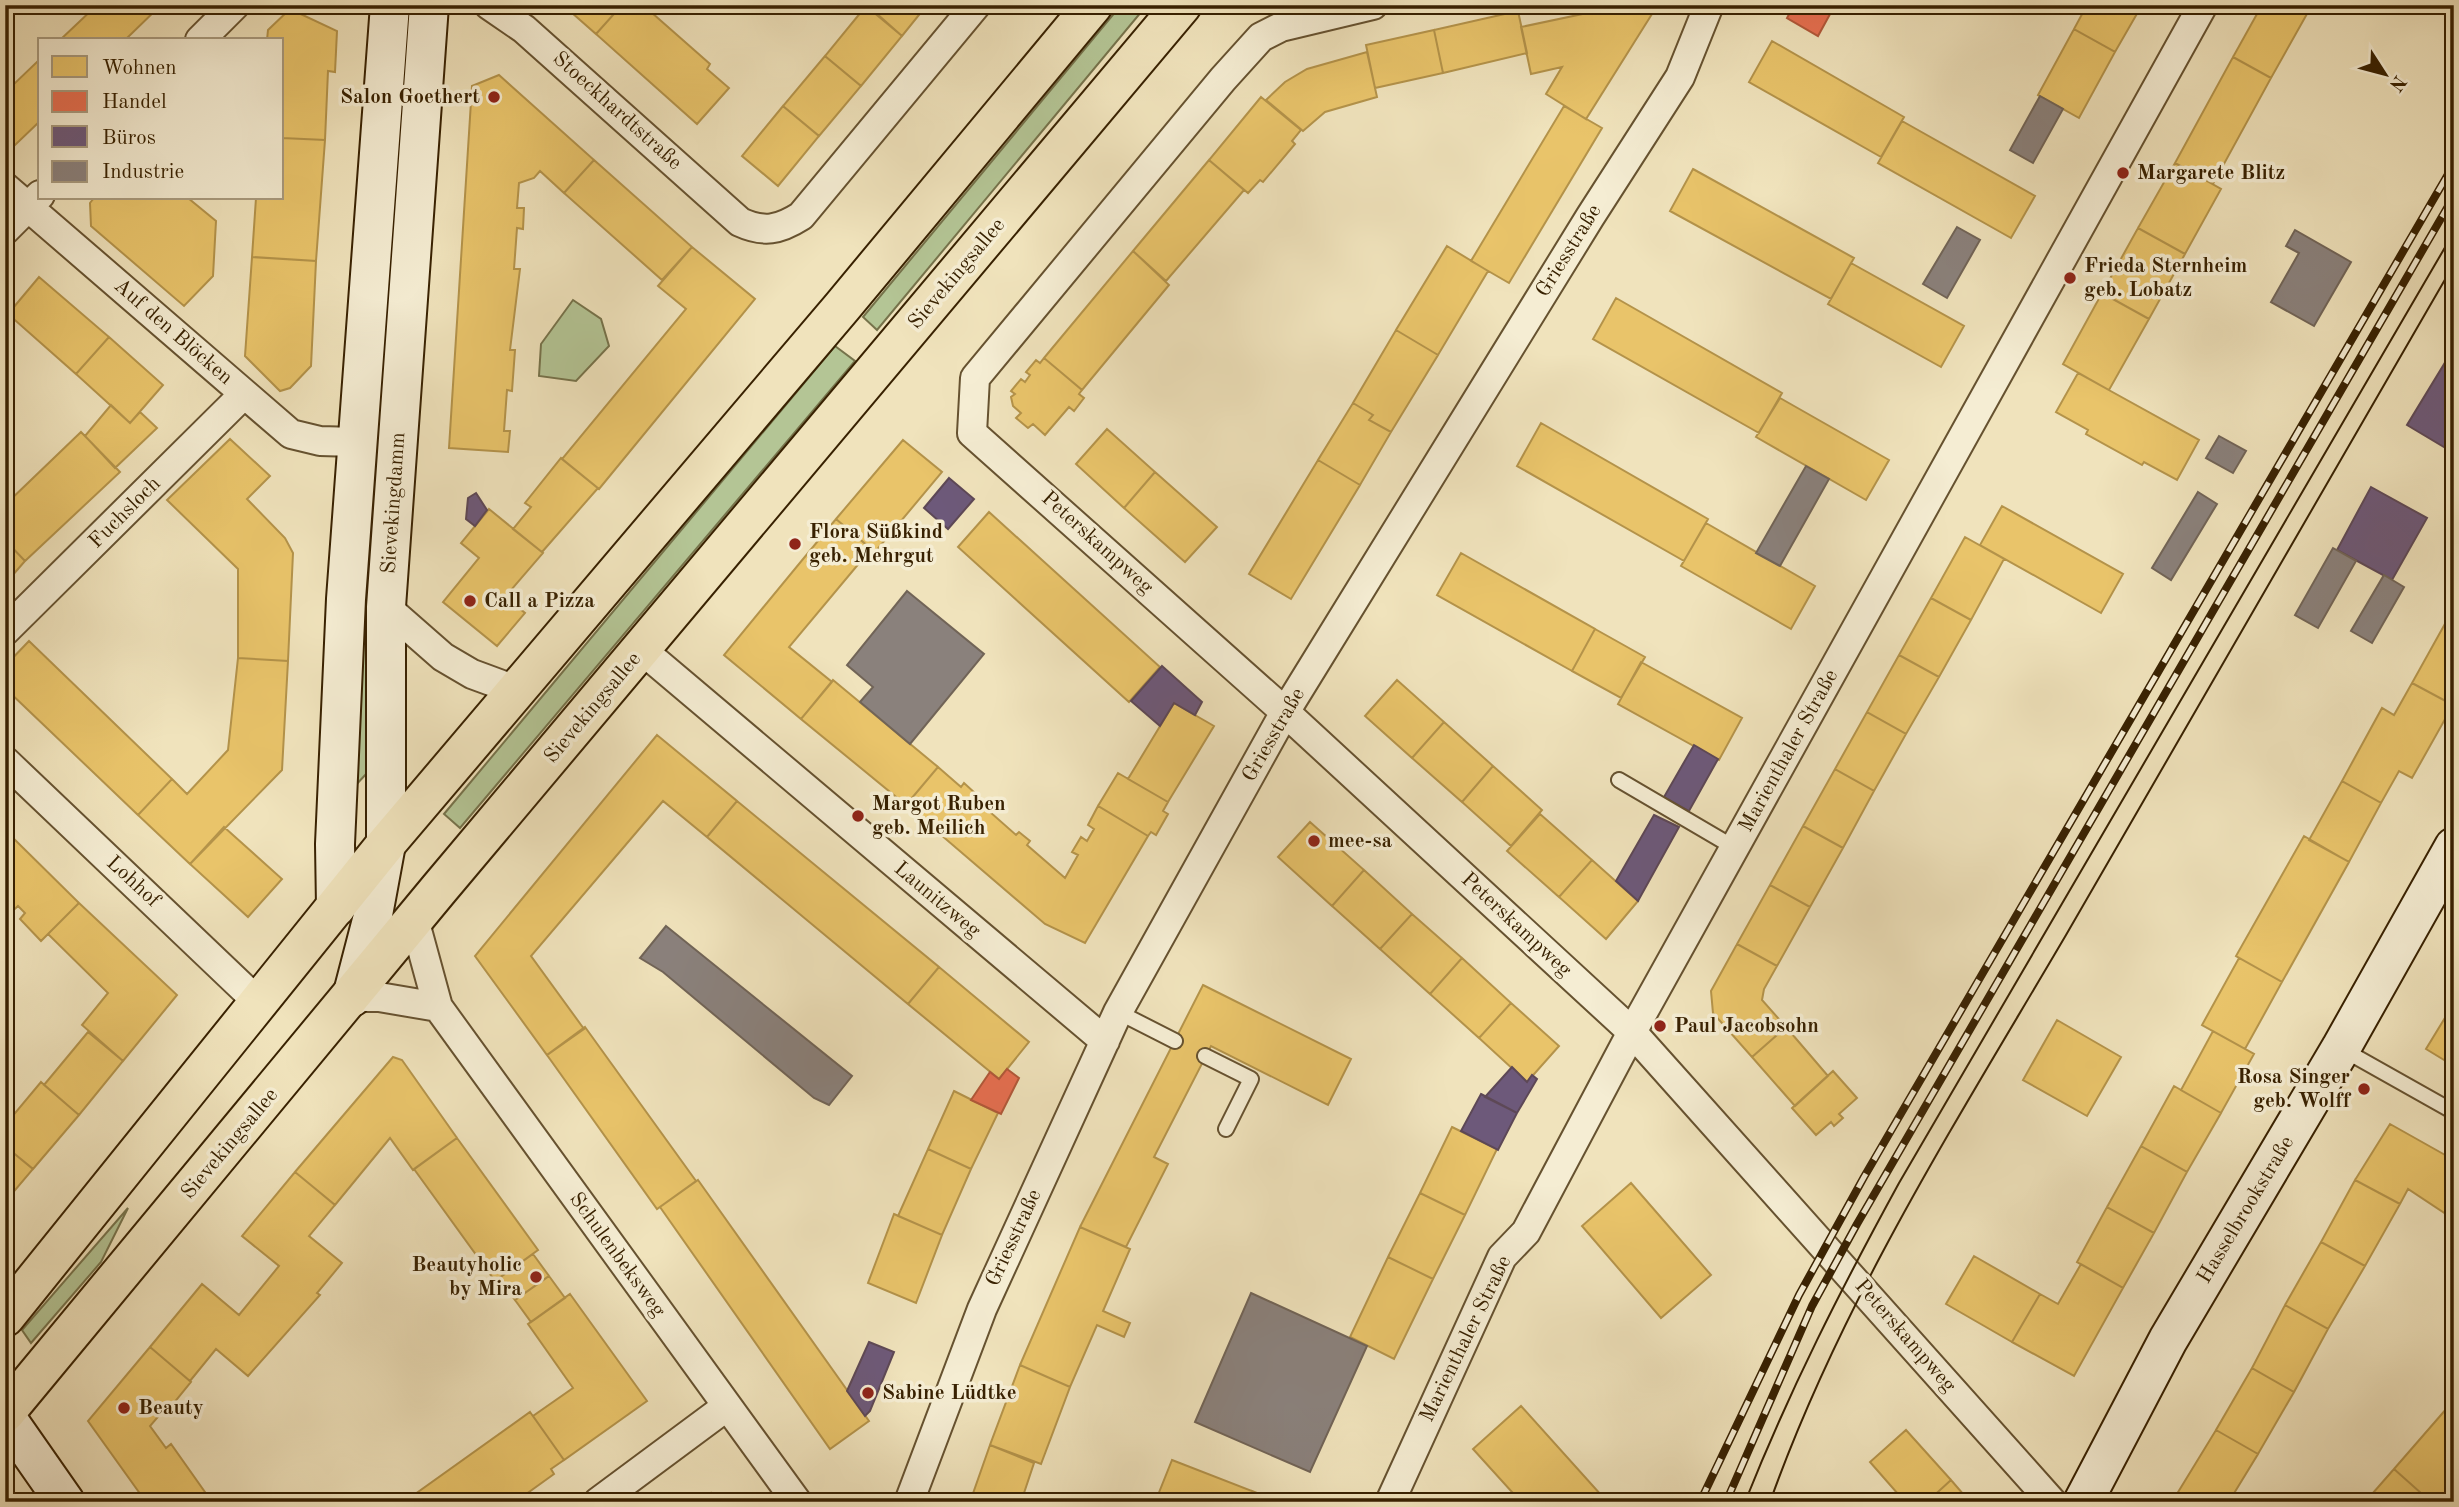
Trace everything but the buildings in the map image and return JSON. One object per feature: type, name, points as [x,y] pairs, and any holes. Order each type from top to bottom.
[{"type":"main road","points":[[5,1317],[260,1004],[386,844],[518,691],[1093,5]]},
{"type":"main road","name":"Sievekingsallee","points":[[5,1414],[414,919],[1182,5]]},
{"type":"street","points":[[202,38],[235,5]]},
{"type":"street","name":"Sievekingdamm","points":[[336,907],[335,844],[356,442],[390,5]]},
{"type":"street","name":"Sievekingdamm","points":[[352,997],[372,920],[386,844],[386,607],[429,5]]},
{"type":"street","name":"Stoeckhardtstraße","points":[[489,5],[524,29],[740,222],[759,231],[783,228],[801,216],[976,5]]},
{"type":"street","name":"Peterskampweg","points":[[1373,5],[1282,27],[1261,37],[1223,79],[975,378],[972,433],[1285,712],[1632,1032],[2052,1502]]},
{"type":"street","name":"Griesstraße","points":[[909,1502],[982,1309],[1118,1012],[1285,712],[1590,218],[1681,77],[1709,5]]},
{"type":"street","name":"Marienthaler Straße","points":[[1390,1502],[1502,1257],[1526,1232],[1632,1032],[2203,5]]},
{"type":"street","name":"Auf den Blöcken","points":[[5,187],[34,201],[291,434],[320,441],[356,442]]},
{"type":"street","points":[[5,230],[34,201]]},
{"type":"street","name":"Fuchsloch","points":[[5,631],[244,394]]},
{"type":"street","points":[[386,607],[443,657],[472,674],[518,691]]},
{"type":"street","name":"Launitzweg","points":[[642,650],[1105,1041]]},
{"type":"street","name":"Lohhof","points":[[5,761],[239,981],[260,1004]]},
{"type":"street","name":"Hasselbrookstraße","points":[[2083,1502],[2168,1340],[2341,1048],[2454,846]]},
{"type":"street","name":"Schulenbeksweg","points":[[414,919],[438,1007],[797,1502]]},
{"type":"street","points":[[352,997],[379,997],[438,1007]]},
{"type":"street","points":[[598,1502],[726,1407]]},
{"type":"street","points":[[5,1414],[65,1502]]},
{"type":"lane","points":[[1619,780],[1735,848]]},
{"type":"lane","points":[[1118,1012],[1175,1041]]},
{"type":"lane","points":[[2341,1048],[2454,1112]]},
{"type":"lane","points":[[1205,1056],[1251,1079],[1226,1129]]},
{"type":"green space","points":[[403,5],[412,5],[367,670],[368,772],[353,788]]},
{"type":"green space","points":[[1121,5],[1147,5],[877,330],[863,317]]},
{"type":"green space","points":[[573,300],[601,319],[609,346],[576,381],[539,376],[541,344]]},
{"type":"green space","points":[[835,346],[855,361],[460,828],[444,814]]},
{"type":"green space","points":[[128,1208],[101,1262],[31,1343],[22,1330]]},
{"type":"tram line","points":[[1745,1502],[1817,1340],[1899,1183],[2454,232]]},
{"type":"tram line","points":[[1770,1502],[1831,1354],[1905,1212],[2454,264]]},
{"type":"railway","points":[[1700,1502],[1799,1295],[1864,1177],[2454,164]]},
{"type":"railway","points":[[1726,1502],[1812,1306],[1857,1224],[2454,196]]},
{"type":"place","name":"Salon Goethert","points":[[494,97]]},
{"type":"place","name":"Margarete Blitz","points":[[2123,173]]},
{"type":"place","name":"Frieda Sternheim geb. Lobatz","points":[[2070,278]]},
{"type":"place","name":"Flora Süßkind geb. Mehrgut","points":[[795,544]]},
{"type":"place","name":"Call a Pizza","points":[[470,601]]},
{"type":"place","name":"Margot Ruben geb. Meilich","points":[[858,816]]},
{"type":"place","name":"mee-sa","points":[[1314,841]]},
{"type":"place","name":"Paul Jacobsohn","points":[[1660,1026]]},
{"type":"place","name":"Rosa Singer geb. Wolff","points":[[2364,1089]]},
{"type":"place","name":"Beautyholic by Mira","points":[[536,1277]]},
{"type":"place","name":"Sabine Lüdtke","points":[[868,1393]]},
{"type":"place","name":"Beauty","points":[[124,1408]]}]
